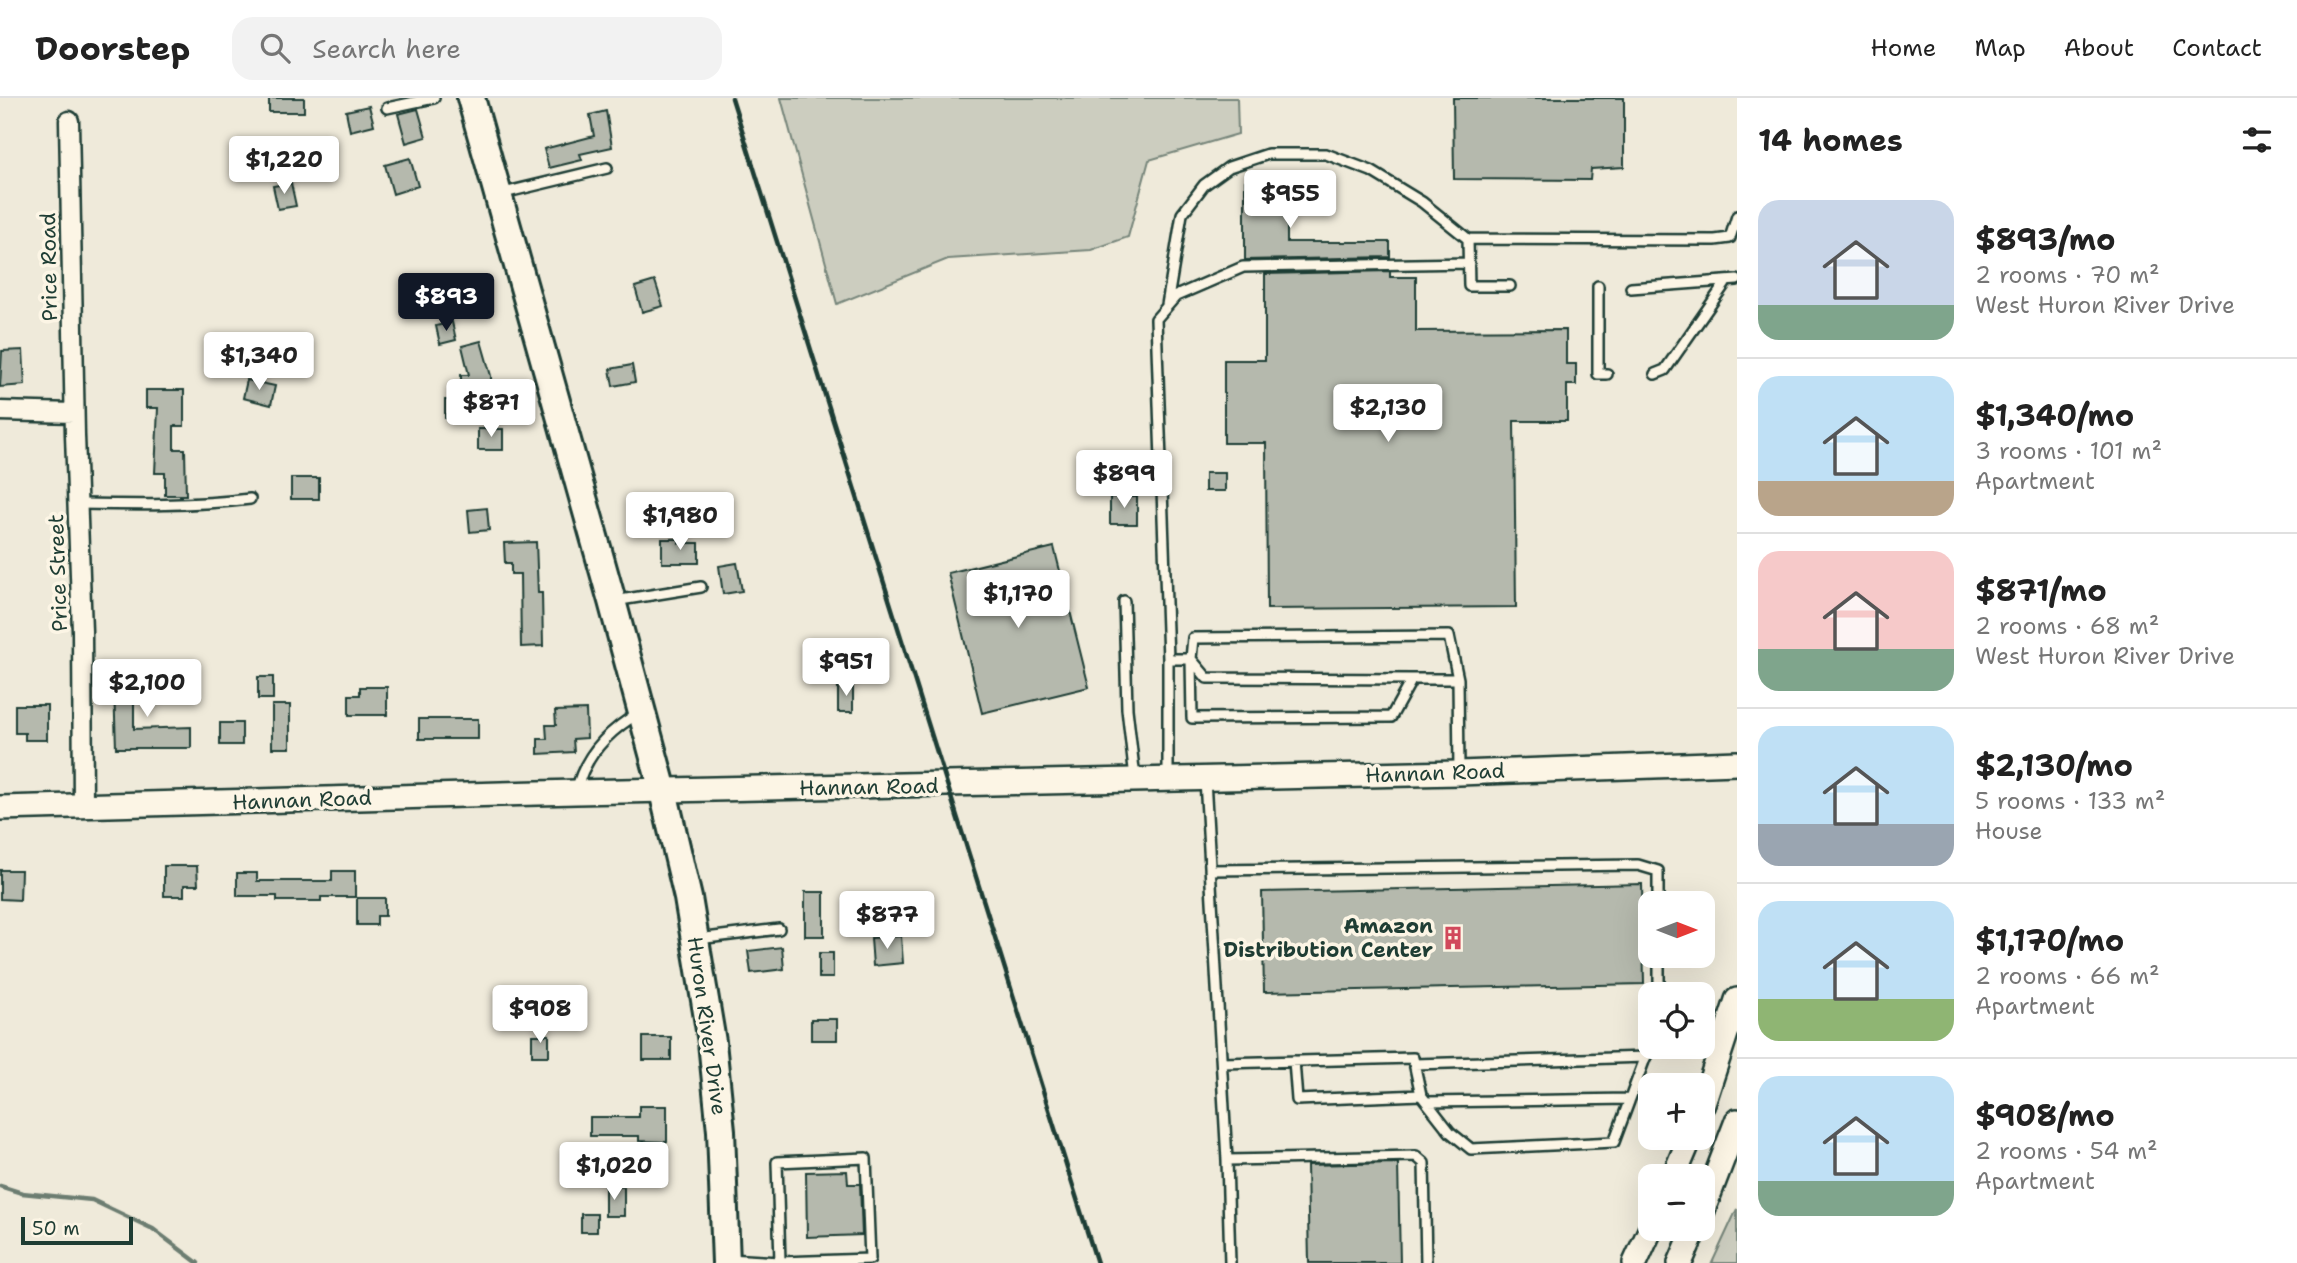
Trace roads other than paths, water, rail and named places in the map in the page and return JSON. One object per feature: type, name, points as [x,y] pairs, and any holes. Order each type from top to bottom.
[{"type":"main road","name":"Huron River Drive","points":[[471,98],[663,791],[696,940],[710,1031],[720,1131],[726,1261]]},
{"type":"street","name":"Price Road","points":[[69,121],[74,413]]},
{"type":"street","points":[[0,411],[74,413]]},
{"type":"street","name":"Price Street","points":[[74,413],[83,806]]},
{"type":"street","name":"Hannan Road","points":[[0,808],[1737,764]]},
{"type":"street","points":[[1713,1073],[1737,1000]]},
{"type":"street","points":[[1715,1179],[1737,1121]]},
{"type":"street","points":[[1635,1263],[1645,1241]]},
{"type":"street","points":[[1680,1263],[1689,1241]]},
{"type":"lane","points":[[387,108],[434,98]]},
{"type":"lane","points":[[1167,307],[1182,214],[1204,185],[1229,167],[1268,154],[1326,154],[1371,171],[1422,202],[1468,239],[1715,240],[1730,238],[1737,216]]},
{"type":"lane","points":[[498,195],[607,168]]},
{"type":"lane","points":[[1468,239],[1469,286],[1510,286]]},
{"type":"lane","points":[[1168,779],[1168,659],[1156,319],[1177,296],[1243,267],[1469,263]]},
{"type":"lane","points":[[1631,288],[1732,281]]},
{"type":"lane","points":[[1655,374],[1665,370],[1732,281]]},
{"type":"lane","points":[[1598,286],[1598,374],[1607,374]]},
{"type":"lane","points":[[78,504],[217,503],[250,499]]},
{"type":"lane","points":[[612,601],[701,587]]},
{"type":"lane","points":[[1124,601],[1127,709],[1135,780]]},
{"type":"lane","points":[[1412,679],[1391,717],[1192,718],[1191,659],[1194,639],[1449,636],[1458,678],[1459,773]]},
{"type":"lane","points":[[1168,659],[1191,659],[1207,678],[1458,678]]},
{"type":"lane","points":[[576,792],[580,776],[610,732],[641,712]]},
{"type":"lane","points":[[1204,779],[1222,1063],[1230,1263]]},
{"type":"lane","points":[[1210,870],[1638,865],[1658,871],[1658,891]]},
{"type":"lane","points":[[696,940],[779,929]]},
{"type":"lane","points":[[1414,1064],[1638,1057]]},
{"type":"lane","points":[[1222,1063],[1413,1058],[1424,1098],[1450,1132],[1471,1149],[1614,1142],[1645,1059]]},
{"type":"lane","points":[[1294,1061],[1297,1100],[1630,1099]]},
{"type":"lane","points":[[1227,1160],[1416,1156],[1424,1163],[1426,1263]]},
{"type":"lane","points":[[726,1261],[749,1258],[780,1262],[870,1259],[866,1158],[778,1162],[780,1262]]},
{"type":"waterway","points":[[0,1186],[22,1193],[92,1200],[153,1229],[198,1263]]},
{"type":"railway","points":[[732,98],[1097,1263]]},
{"type":"place","name":"Amazon Distribution Center","points":[[1453,938]]}]
